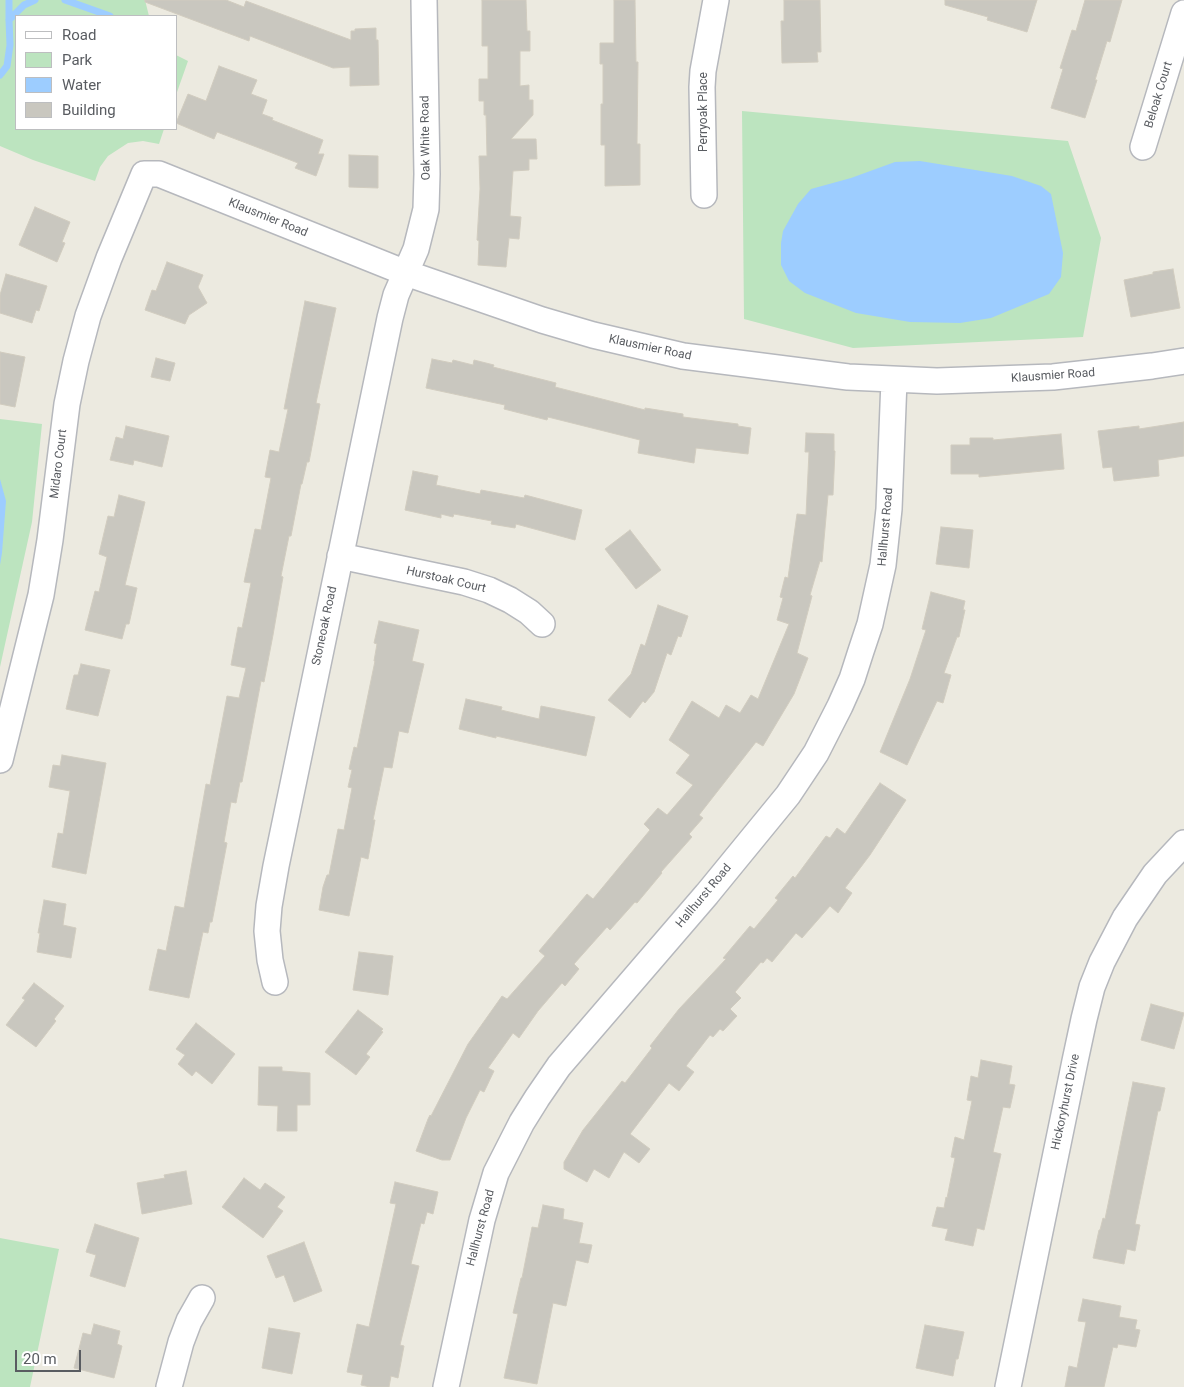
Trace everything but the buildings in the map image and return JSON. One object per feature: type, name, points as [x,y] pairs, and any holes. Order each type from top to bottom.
[{"type":"street","name":"Oak White Road","points":[[406,273],[416,249],[426,209],[424,0]]},
{"type":"street","name":"Perryoak Place","points":[[704,195],[703,79],[716,0]]},
{"type":"street","name":"Beloak Court","points":[[1143,147],[1184,13]]},
{"type":"street","name":"Klausmier Road","points":[[144,174],[159,174],[406,273],[559,325],[593,336],[683,356],[848,377],[937,381],[1053,377],[1184,361]]},
{"type":"street","name":"Midaro Court","points":[[0,760],[36,619],[44,578],[65,413],[76,361],[88,316],[109,258],[144,174]]},
{"type":"street","name":"Stoneoak Road","points":[[275,982],[270,960],[269,906],[304,728],[390,318],[396,295],[406,273]]},
{"type":"street","name":"Hallhurst Road","points":[[446,1387],[482,1220],[496,1173],[522,1122],[536,1098],[559,1066],[713,886],[788,794],[816,753],[840,706],[852,679],[870,624],[883,564],[889,509],[894,380]]},
{"type":"street","name":"Hurstoak Court","points":[[340,556],[464,582],[489,590],[529,612],[542,624]]},
{"type":"street","name":"Hickoryhurst Drive","points":[[1008,1387],[1078,1044],[1092,987],[1125,918],[1155,874],[1184,842]]},
{"type":"street","points":[[169,1387],[181,1342],[189,1321],[202,1298]]},
{"type":"green space","points":[[0,0],[145,0],[149,15],[15,15],[15,130],[164,130],[159,144],[143,141],[128,143],[108,156],[100,167],[95,181],[33,160],[0,146]]},
{"type":"green space","points":[[178,56],[188,61],[178,89]]},
{"type":"green space","points":[[742,111],[1068,141],[1101,238],[1083,337],[853,348],[744,319]]},
{"type":"green space","points":[[0,419],[42,424],[32,522],[0,667]]},
{"type":"green space","points":[[0,1238],[59,1249],[30,1387],[0,1387]]},
{"type":"water","points":[[920,161],[1012,176],[1041,186],[1051,194],[1063,253],[1061,277],[1049,294],[991,318],[960,323],[910,322],[856,313],[805,293],[789,281],[781,265],[783,231],[798,204],[811,189],[851,178],[895,162]]},
{"type":"water","points":[[0,479],[6,501],[0,565]]},
{"type":"waterway","points":[[0,75],[7,66],[10,45],[9,0]]},
{"type":"waterway","points":[[9,20],[24,5],[35,0]]},
{"type":"waterway","points":[[65,0],[107,15]]}]
